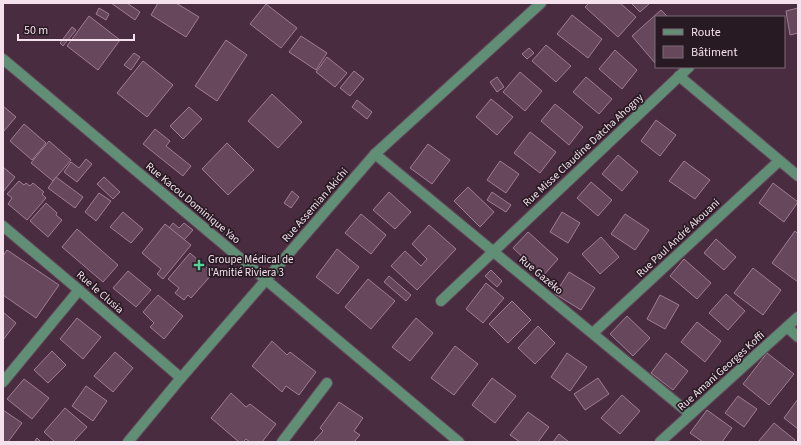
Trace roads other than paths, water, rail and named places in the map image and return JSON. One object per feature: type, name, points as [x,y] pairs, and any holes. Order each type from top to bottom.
[{"type":"street","name":"Rue Assemian Akichi","points":[[128,442],[181,378],[375,154],[541,3]]},
{"type":"street","name":"Rue Kacou Dominique Yao","points":[[3,59],[459,442]]},
{"type":"street","name":"Rue Misse Claudine Datcha Ahogny","points":[[441,301],[687,68]]},
{"type":"street","points":[[678,76],[798,176]]},
{"type":"street","name":"Rue Gazéko","points":[[375,154],[690,414]]},
{"type":"street","name":"Rue Paul André Akouani","points":[[593,333],[779,161]]},
{"type":"street","name":"Rue le Clusia","points":[[3,226],[181,378]]},
{"type":"street","points":[[3,382],[79,290]]},
{"type":"street","name":"Rue Amani Georges Koffi","points":[[660,442],[798,317]]},
{"type":"street","points":[[787,327],[798,337]]},
{"type":"street","points":[[282,442],[327,383]]},
{"type":"place","name":"Groupe Médical de l'Amitié Riviera 3","points":[[199,265]]}]
